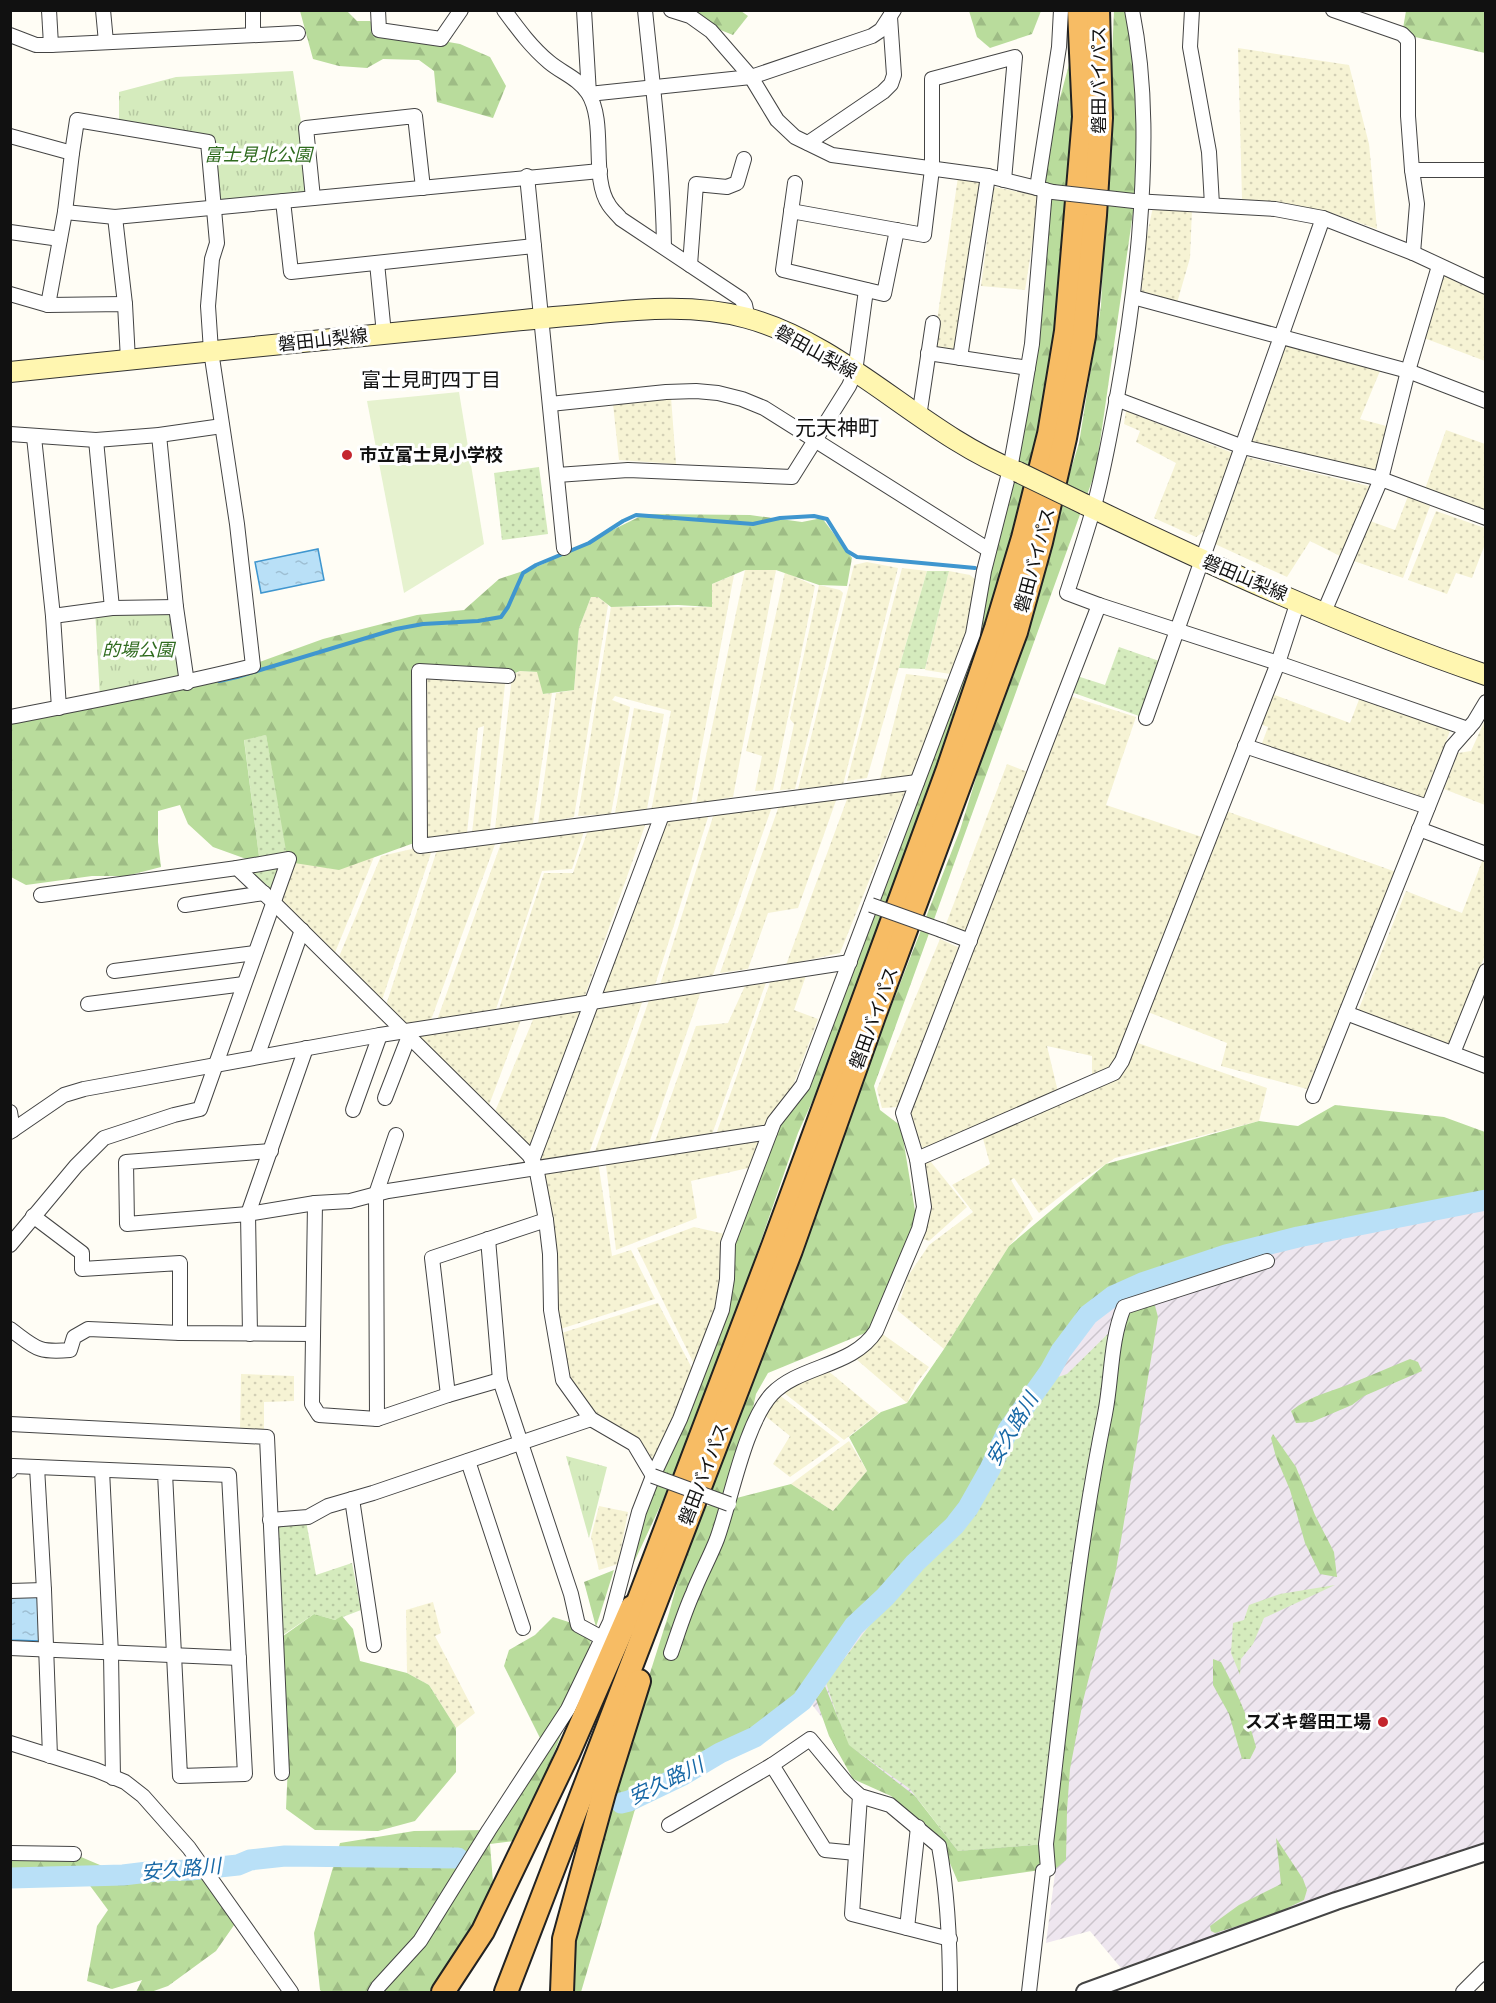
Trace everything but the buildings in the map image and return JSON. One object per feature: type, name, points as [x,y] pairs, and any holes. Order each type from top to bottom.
[{"type":"highway","name":"磐田バイパス","points":[[489,1992],[572,1802],[668,1544],[777,1235],[944,781],[996,628],[1023,538],[1049,434],[1066,331],[1084,117],[1079,10]]},
{"type":"highway","name":"磐田バイパス","points":[[668,1544],[791,1250],[874,1016],[1016,632],[1041,542],[1065,438],[1084,336],[1101,118],[1098,10]]},
{"type":"highway","points":[[549,1992],[604,1793],[627,1723],[668,1544]]},
{"type":"highway","points":[[446,1990],[483,1931],[668,1544]]},
{"type":"highway","name":"磐田バイパス","points":[[506,1992],[552,1851]]},
{"type":"highway","points":[[562,1992],[564,1939]]},
{"type":"main road","name":"磐田山梨線","points":[[10,372],[647,309],[701,309],[748,318],[790,334],[826,353],[919,417],[1014,471],[1203,561],[1421,653],[1485,675]]},
{"type":"street","points":[[49,10],[51,45]]},
{"type":"street","points":[[103,10],[106,42]]},
{"type":"street","points":[[253,10],[253,35]]},
{"type":"street","points":[[378,10],[379,30],[441,39],[461,10]]},
{"type":"street","points":[[504,10],[528,42],[552,64],[575,79],[589,94]]},
{"type":"street","points":[[584,10],[589,94],[596,114],[600,171],[608,204],[621,219],[741,298],[748,318]]},
{"type":"street","points":[[645,10],[653,87],[664,247]]},
{"type":"street","points":[[672,10],[690,16],[711,31],[752,77],[777,120],[795,137],[832,155],[988,176],[1045,190],[1138,202],[1275,209],[1323,218],[1413,253],[1485,287]]},
{"type":"street","points":[[375,1992],[420,1941],[568,1709],[610,1622],[639,1512],[680,1419],[722,1310],[727,1279],[728,1243],[774,1122],[803,1085],[973,634],[989,550],[1014,471],[1040,259],[1059,47],[1060,10]]},
{"type":"street","points":[[1132,10],[1143,101],[1133,297],[1116,399],[1067,593],[1468,729]]},
{"type":"street","points":[[1192,10],[1190,47],[1209,152],[1212,205]]},
{"type":"street","points":[[1333,10],[1402,34],[1408,40],[1408,116],[1417,204],[1413,253]]},
{"type":"street","points":[[589,94],[752,77],[872,36],[881,30],[892,14]]},
{"type":"street","points":[[808,144],[891,84],[894,75],[892,14]]},
{"type":"street","points":[[10,35],[36,45],[51,45],[298,33]]},
{"type":"street","points":[[791,211],[924,235],[932,169],[932,79],[1015,57],[1004,180]]},
{"type":"street","points":[[313,198],[306,128],[415,116],[423,188]]},
{"type":"street","points":[[10,717],[186,683],[253,666],[237,524],[211,351],[208,306],[212,259],[217,243],[208,142],[77,120],[65,212],[48,305]]},
{"type":"street","points":[[10,136],[72,153]]},
{"type":"street","points":[[690,265],[696,184],[728,187],[737,183],[744,159]]},
{"type":"street","points":[[1412,170],[1485,170]]},
{"type":"street","points":[[65,212],[114,217],[527,176],[600,171]]},
{"type":"street","points":[[527,176],[564,548]]},
{"type":"street","points":[[960,358],[988,176]]},
{"type":"street","points":[[795,183],[783,270],[884,294],[897,230]]},
{"type":"street","points":[[283,201],[291,272],[534,246]]},
{"type":"street","points":[[114,217],[125,304],[128,360]]},
{"type":"street","points":[[1146,718],[1323,218]]},
{"type":"street","points":[[10,232],[60,239]]},
{"type":"street","points":[[377,263],[384,334]]},
{"type":"street","points":[[1324,612],[1381,479],[1408,371],[1439,266]]},
{"type":"street","points":[[557,475],[628,470],[792,477],[849,386],[855,372],[866,290]]},
{"type":"street","points":[[10,294],[48,305],[125,304]]},
{"type":"street","points":[[1133,297],[1408,371],[1485,401]]},
{"type":"street","points":[[919,417],[933,323]]},
{"type":"street","points":[[928,353],[1028,368]]},
{"type":"street","points":[[550,404],[696,391],[742,399],[764,408],[816,439],[989,550]]},
{"type":"street","points":[[1116,399],[1243,447],[1381,479],[1485,518]]},
{"type":"street","points":[[10,434],[96,440],[159,435],[222,426]]},
{"type":"street","points":[[159,435],[186,683]]},
{"type":"street","points":[[34,437],[53,616],[59,708]]},
{"type":"street","points":[[96,440],[112,608]]},
{"type":"street","points":[[917,1159],[1114,1073],[1122,1061],[1278,663],[1298,601]]},
{"type":"street","points":[[671,1653],[716,1541],[757,1417],[771,1396],[787,1382],[843,1357],[871,1339],[919,1229],[924,1207],[917,1159],[903,1113],[1099,605]]},
{"type":"street","points":[[53,616],[112,608],[176,607]]},
{"type":"street","points":[[508,676],[419,671],[420,846],[917,782]]},
{"type":"street","points":[[1312,1096],[1452,747],[1468,729],[1485,702]]},
{"type":"street","points":[[1245,746],[1428,807]]},
{"type":"street","points":[[534,1164],[662,815]]},
{"type":"street","points":[[1419,829],[1485,854]]},
{"type":"street","points":[[10,1245],[76,1166],[104,1138],[200,1109],[255,953],[268,897],[289,859],[41,895]]},
{"type":"street","points":[[237,868],[529,1155],[534,1164],[546,1220],[550,1254],[551,1310],[563,1380],[591,1419],[634,1444],[653,1476],[729,1504]]},
{"type":"street","points":[[185,905],[268,897]]},
{"type":"street","points":[[871,904],[970,940]]},
{"type":"street","points":[[257,1057],[302,930]]},
{"type":"street","points":[[114,971],[255,953]]},
{"type":"street","points":[[10,1112],[12,1131],[64,1095],[95,1087],[380,1035],[407,1034],[592,1002],[850,962]]},
{"type":"street","points":[[1453,1053],[1485,971]]},
{"type":"street","points":[[88,1004],[244,984]]},
{"type":"street","points":[[1346,1013],[1485,1066]]},
{"type":"street","points":[[385,1098],[407,1034]]},
{"type":"street","points":[[353,1110],[380,1035]]},
{"type":"street","points":[[250,1334],[249,1214],[306,1048]]},
{"type":"street","points":[[271,1150],[126,1162],[128,1224],[249,1214],[315,1203],[350,1201],[534,1164],[770,1132]]},
{"type":"street","points":[[377,1419],[376,1194],[396,1135]]},
{"type":"street","points":[[315,1203],[312,1404],[319,1415],[377,1419],[500,1380]]},
{"type":"street","points":[[33,1216],[82,1253],[82,1269],[180,1263],[180,1333]]},
{"type":"street","points":[[448,1395],[432,1258],[546,1220]]},
{"type":"street","points":[[488,1239],[500,1380],[571,1594],[578,1625],[602,1638]]},
{"type":"street","points":[[1029,1992],[1043,1871],[1048,1869],[1046,1844],[1077,1579],[1097,1448],[1105,1411],[1116,1326],[1124,1307],[1267,1261]]},
{"type":"street","points":[[11,1332],[39,1350],[53,1352],[70,1350],[74,1337],[88,1329],[180,1333],[313,1334]]},
{"type":"street","points":[[270,1520],[308,1517],[328,1506],[591,1419]]},
{"type":"street","points":[[10,1424],[267,1437],[282,1773]]},
{"type":"street","points":[[468,1461],[524,1628]]},
{"type":"street","points":[[10,1471],[13,1466],[229,1475],[245,1774],[180,1776],[165,1473]]},
{"type":"street","points":[[37,1467],[50,1756]]},
{"type":"street","points":[[102,1470],[111,1654],[113,1778]]},
{"type":"street","points":[[352,1499],[374,1645]]},
{"type":"street","points":[[10,1591],[44,1590]]},
{"type":"street","points":[[10,1648],[239,1658]]},
{"type":"street","points":[[669,1825],[772,1765],[810,1739],[860,1796],[890,1805],[939,1846],[944,1872],[950,1939],[950,1992]]},
{"type":"street","points":[[10,1743],[124,1782],[143,1796],[189,1848],[291,1992]]},
{"type":"street","points":[[772,1765],[825,1850],[856,1853]]},
{"type":"street","points":[[860,1796],[852,1914],[950,1939]]},
{"type":"street","points":[[908,1928],[918,1827]]},
{"type":"street","points":[[1084,1992],[1336,1901],[1485,1852]]},
{"type":"street","points":[[10,1853],[74,1854]]},
{"type":"street","points":[[1463,1992],[1485,1970]]},
{"type":"shaded area","points":[[1238,48],[1349,65],[1369,144],[1377,229],[1323,210],[1242,199]]},
{"type":"shaded area","points":[[958,177],[982,181],[958,351],[933,348]]},
{"type":"shaded area","points":[[994,187],[1040,196],[1025,290],[981,286]]},
{"type":"shaded area","points":[[1153,207],[1192,210],[1190,258],[1177,303],[1141,295],[1145,244]]},
{"type":"shaded area","points":[[1442,275],[1485,294],[1485,361],[1424,338]]},
{"type":"shaded area","points":[[1283,344],[1380,371],[1360,419],[1390,427],[1375,473],[1250,441]]},
{"type":"shaded area","points":[[671,397],[676,464],[619,460],[613,404]]},
{"type":"shaded area","points":[[1126,411],[1233,453],[1209,528],[1196,537],[1154,518],[1176,463],[1136,442],[1140,431],[1124,424]]},
{"type":"shaded area","points":[[1446,430],[1485,444],[1485,510],[1425,489]]},
{"type":"shaded area","points":[[1247,457],[1373,487],[1344,558],[1310,541],[1287,577],[1215,544]]},
{"type":"shaded area","points":[[1408,496],[1430,506],[1403,578],[1351,560],[1370,521],[1395,530]]},
{"type":"shaded area","points":[[1436,511],[1485,528],[1485,544],[1472,578],[1456,573],[1447,594],[1408,580]]},
{"type":"shaded area","points":[[867,562],[898,568],[843,785],[798,789],[854,565]]},
{"type":"shaded area","points":[[902,568],[927,571],[867,778],[847,781]]},
{"type":"shaded area","points":[[745,570],[776,570],[733,797],[696,804]]},
{"type":"shaded area","points":[[949,571],[970,575],[982,585],[957,675],[925,670]]},
{"type":"shaded area","points":[[785,572],[815,586],[773,790],[755,791],[762,756],[746,751]]},
{"type":"shaded area","points":[[734,575],[691,804],[651,811],[671,711],[615,696],[612,700],[630,707],[611,814],[578,816],[611,607],[712,607],[712,584]]},
{"type":"shaded area","points":[[819,585],[840,590],[843,593],[795,789],[780,790],[794,724],[790,719]]},
{"type":"shaded area","points":[[591,597],[598,597],[608,605],[574,817],[538,824],[556,693],[574,690],[579,628]]},
{"type":"shaded area","points":[[422,671],[504,676],[490,830],[472,833],[484,726],[478,728],[467,833],[420,839]]},
{"type":"shaded area","points":[[520,671],[538,672],[543,694],[552,693],[533,824],[495,829],[512,676]]},
{"type":"shaded area","points":[[906,674],[955,680],[917,782],[908,784],[840,953],[786,965],[850,791],[878,787]]},
{"type":"shaded area","points":[[1269,693],[1350,723],[1360,697],[1451,728],[1424,802],[1261,746],[1268,727],[1258,723]]},
{"type":"shaded area","points":[[1070,696],[1136,717],[1106,805],[1202,837],[1127,1042],[1115,1068],[1092,1080],[1092,1056],[1047,1046],[1058,1092],[923,1150],[909,1115]]},
{"type":"shaded area","points":[[634,708],[664,714],[647,809],[615,813]]},
{"type":"shaded area","points":[[1485,720],[1485,805],[1444,789],[1458,753],[1471,751]]},
{"type":"shaded area","points":[[1007,764],[1030,773],[972,926],[965,931],[946,924]]},
{"type":"shaded area","points":[[839,792],[798,908],[768,913],[748,969],[720,973],[781,800]]},
{"type":"shaded area","points":[[774,801],[713,975],[660,985],[716,807]]},
{"type":"shaded area","points":[[711,808],[655,985],[598,995],[661,818]]},
{"type":"shaded area","points":[[1226,811],[1396,872],[1307,1089],[1221,1066],[1227,1043],[1148,1012]]},
{"type":"shaded area","points":[[648,817],[529,1155],[492,1119],[539,1005],[499,1009],[544,873],[573,873],[590,824]]},
{"type":"shaded area","points":[[586,825],[572,869],[542,871],[496,1009],[437,1020],[504,835]]},
{"type":"shaded area","points":[[498,836],[431,1020],[407,1027],[386,1005],[439,844]]},
{"type":"shaded area","points":[[434,844],[381,1003],[336,964],[381,856]]},
{"type":"shaded area","points":[[374,857],[332,960],[273,902],[288,862]]},
{"type":"shaded area","points":[[1483,859],[1485,860],[1485,955],[1449,1047],[1358,1011],[1406,891],[1462,913]]},
{"type":"shaded area","points":[[940,939],[962,949],[898,1107],[882,1108],[877,1089]]},
{"type":"shaded area","points":[[809,967],[794,1010],[818,1019],[791,1091],[757,1166],[691,1181],[697,1218],[616,1250],[605,1157],[653,1147],[696,1026],[728,1023],[749,977],[769,974],[710,1140],[714,1140],[773,974]]},
{"type":"shaded area","points":[[703,985],[648,1146],[594,1154],[652,992]]},
{"type":"shaded area","points":[[645,994],[589,1153],[544,1165],[598,1161],[612,1256],[631,1250],[655,1299],[554,1331],[532,1161],[592,1002]]},
{"type":"shaded area","points":[[524,1012],[486,1113],[410,1034]]},
{"type":"shaded area","points":[[1135,1042],[1267,1088],[1259,1121],[1115,1158],[1076,1184],[1039,1213],[1014,1178],[1011,1180],[1033,1219],[1009,1246],[944,1349],[897,1310],[908,1276],[929,1245],[973,1212],[952,1185],[990,1164],[982,1135],[1118,1073]]},
{"type":"shaded area","points":[[931,1162],[967,1207],[929,1241],[920,1238],[922,1164]]},
{"type":"shaded area","points":[[1485,1207],[1485,1843],[1121,1968],[1090,1931],[1046,1943],[1057,1858],[968,1879],[931,1808],[870,1779],[799,1688],[967,1465],[1085,1315],[1175,1254]]},
{"type":"shaded area","points":[[694,1227],[725,1234],[727,1279],[698,1372],[637,1248]]},
{"type":"shaded area","points":[[658,1303],[696,1376],[653,1476],[634,1444],[591,1419],[563,1380],[555,1335]]},
{"type":"shaded area","points":[[881,1333],[929,1367],[916,1384],[907,1403],[856,1359],[871,1348]]},
{"type":"shaded area","points":[[827,1370],[879,1413],[844,1440],[783,1392]]},
{"type":"shaded area","points":[[241,1374],[294,1376],[294,1401],[264,1402],[264,1431],[240,1430]]},
{"type":"shaded area","points":[[778,1394],[840,1442],[790,1477],[773,1464],[790,1436],[764,1415]]},
{"type":"shaded area","points":[[849,1441],[867,1471],[833,1511],[791,1484]]},
{"type":"shaded area","points":[[599,1506],[628,1512],[618,1564],[599,1570],[591,1537]]},
{"type":"shaded area","points":[[433,1602],[441,1633],[435,1636],[475,1713],[456,1728],[429,1685],[407,1673],[406,1610]]},
{"type":"green space","points":[[969,10],[1041,11],[1032,34],[990,48],[977,37]]},
{"type":"green space","points":[[300,11],[347,11],[357,21],[370,21],[379,30],[460,44],[490,57],[506,86],[493,118],[437,102],[434,71],[419,60],[383,59],[367,68],[339,66],[313,59]]},
{"type":"green space","points":[[673,11],[741,11],[748,16],[733,35]]},
{"type":"green space","points":[[1114,11],[1128,11],[1139,61],[1139,171],[1096,470],[874,1086],[880,1110],[901,1126],[916,1217],[870,1331],[768,1373],[756,1394],[743,1454],[725,1501],[791,1484],[833,1511],[867,1471],[849,1437],[881,1412],[907,1403],[1009,1246],[1106,1164],[1259,1121],[1298,1126],[1335,1105],[1444,1117],[1485,1132],[1485,1192],[1424,1204],[1139,1276],[1082,1323],[1019,1411],[967,1502],[944,1530],[911,1557],[878,1597],[833,1640],[804,1686],[764,1728],[705,1762],[641,1789],[581,1992],[564,1992],[571,1941],[608,1806],[669,1613],[684,1559],[691,1510],[722,1502],[701,1494],[960,830],[1079,443],[1101,306]]},
{"type":"green space","points":[[1406,11],[1485,11],[1485,53],[1402,34]]},
{"type":"green space","points":[[1080,24],[1061,363],[1044,454],[881,949],[798,1133],[743,1293],[671,1483],[615,1603],[659,1463],[709,1343],[733,1228],[770,1132],[798,1104],[957,675],[1030,355],[1038,179]]},
{"type":"green space","name":"富士見北公園","points":[[293,71],[313,198],[214,207],[208,142],[119,127],[119,92],[176,77]]},
{"type":"green space","points":[[459,392],[484,544],[404,593],[367,401]]},
{"type":"green space","points":[[539,467],[548,534],[502,540],[494,473]]},
{"type":"green space","points":[[645,514],[750,515],[802,522],[822,518],[852,558],[847,586],[819,585],[776,570],[745,570],[712,584],[712,607],[678,605],[611,607],[598,597],[591,597],[579,628],[574,690],[543,694],[537,672],[520,671],[508,676],[419,671],[414,843],[339,870],[288,862],[266,735],[244,740],[260,864],[213,847],[188,824],[180,805],[158,811],[161,867],[126,876],[92,876],[26,885],[11,877],[10,717],[190,687],[323,639],[417,615],[464,610],[499,579],[541,565]]},
{"type":"green space","points":[[927,571],[949,571],[925,669],[899,668]]},
{"type":"green space","name":"的場公園","points":[[176,607],[187,683],[100,698],[95,610]]},
{"type":"green space","points":[[1119,647],[1162,662],[1142,717],[1071,692],[1077,676],[1105,685]]},
{"type":"green space","points":[[266,735],[289,859],[273,902],[242,867],[260,864],[244,739]]},
{"type":"green space","points":[[1144,1297],[1154,1302],[1158,1317],[1116,1570],[1083,1701],[1070,1769],[1066,1860],[1055,1869],[958,1882],[943,1847],[891,1796],[853,1779],[829,1736],[816,1699],[825,1686],[849,1745],[915,1796],[958,1851],[1046,1844],[1069,1652],[1126,1316]]},
{"type":"green space","points":[[1116,1326],[1046,1844],[958,1851],[910,1789],[847,1744],[826,1683],[887,1602],[969,1521],[1013,1433],[1049,1380],[1067,1374]]},
{"type":"green space","points":[[1410,1359],[1418,1362],[1422,1371],[1312,1422],[1296,1423],[1291,1411],[1307,1401]]},
{"type":"green space","points":[[1273,1434],[1296,1467],[1315,1515],[1334,1552],[1337,1577],[1320,1574],[1305,1543],[1290,1490],[1276,1457],[1271,1438]]},
{"type":"green space","points":[[566,1456],[607,1467],[589,1538]]},
{"type":"green space","points":[[275,1520],[306,1521],[316,1575],[352,1563],[361,1610],[335,1620],[314,1614],[280,1637]]},
{"type":"green space","points":[[614,1570],[596,1627],[584,1582]]},
{"type":"green space","points":[[1335,1585],[1264,1618],[1253,1644],[1241,1659],[1240,1675],[1231,1653],[1233,1623],[1244,1620],[1249,1605],[1280,1594]]},
{"type":"green space","points":[[314,1614],[335,1620],[342,1616],[353,1629],[360,1661],[407,1673],[429,1685],[456,1728],[456,1772],[415,1821],[378,1831],[315,1830],[286,1809],[288,1765],[279,1639]]},
{"type":"green space","points":[[553,1617],[578,1625],[591,1640],[585,1673],[538,1794],[515,1841],[490,1844],[493,1882],[476,1943],[439,1992],[322,1992],[314,1933],[340,1843],[414,1831],[489,1830],[490,1843],[544,1746],[504,1666],[509,1650],[535,1635]]},
{"type":"green space","points":[[1213,1659],[1221,1662],[1245,1714],[1256,1747],[1250,1759],[1242,1759],[1229,1714],[1213,1685]]},
{"type":"green space","points":[[1276,1838],[1303,1879],[1307,1890],[1304,1900],[1273,1915],[1215,1933],[1211,1931],[1210,1926],[1239,1905],[1281,1884]]},
{"type":"green space","points":[[11,1853],[74,1854],[140,1882],[156,1871],[210,1877],[239,1918],[216,1951],[168,1986],[151,1992],[136,1992],[142,1980],[112,1989],[87,1981],[97,1926],[108,1910],[88,1883],[11,1886]]},
{"type":"water","points":[[318,549],[324,580],[261,593],[255,562]]},
{"type":"water","points":[[11,1595],[34,1595],[39,1600],[41,1637],[39,1641],[11,1640]]},
{"type":"waterway","points":[[219,681],[396,629],[423,624],[478,621],[501,617],[523,573],[536,565],[589,543],[636,515],[753,524],[780,518],[814,516],[827,519],[847,551],[857,557],[975,568]]},
{"type":"waterway","name":"安久路川","points":[[621,1803],[683,1775],[720,1753],[755,1737],[802,1701],[854,1626],[954,1526],[968,1508],[1008,1430],[1050,1371],[1061,1351],[1088,1315],[1113,1296],[1142,1283],[1226,1255],[1298,1237],[1486,1200]]},
{"type":"waterway","name":"安久路川","points":[[10,1878],[123,1875],[191,1870],[238,1865],[250,1860],[285,1856],[458,1858]]},
{"type":"place","name":"市立富士見小学校","points":[[347,455]]},
{"type":"place","name":"スズキ磐田工場","points":[[1383,1722]]},
{"type":"district","name":"富士見町四丁目","points":[[431,380]]},
{"type":"district","name":"元天神町","points":[[837,428]]}]
